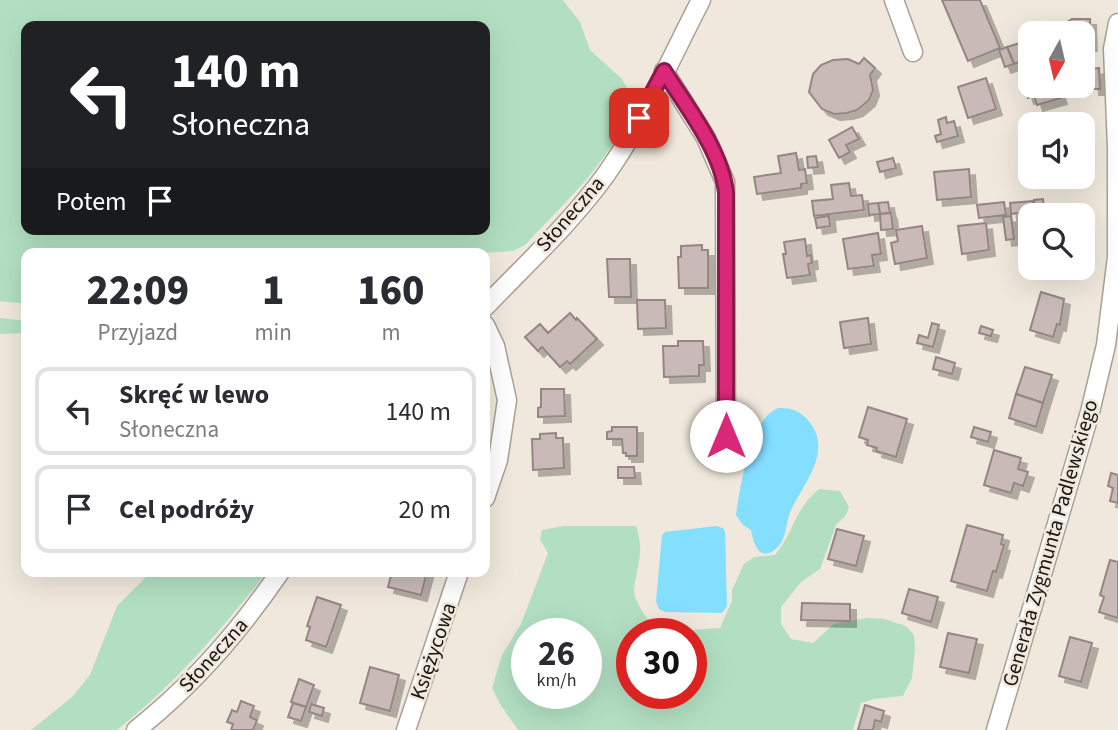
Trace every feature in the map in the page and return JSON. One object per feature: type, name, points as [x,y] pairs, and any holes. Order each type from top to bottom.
[{"type":"street","name":"Słoneczna","points":[[490,302],[572,217],[607,173],[627,142],[701,0]]},
{"type":"street","points":[[894,0],[913,52]]},
{"type":"street","name":"Generała Zygmunta Padlewskiego","points":[[996,730],[1090,412],[1106,345],[1116,257],[1117,147],[1113,49],[1118,23]]},
{"type":"street","points":[[664,71],[706,138],[725,182],[726,436]]},
{"type":"street","points":[[490,336],[495,346],[507,400],[498,460],[490,483]]},
{"type":"street","name":"Słoneczna","points":[[136,730],[200,674],[237,631],[276,577]]},
{"type":"street","name":"Księżycowa","points":[[406,730],[457,577]]},
{"type":"green space","points":[[0,0],[563,0],[580,22],[590,50],[621,78],[634,99],[615,141],[588,178],[525,245],[513,251],[490,252],[490,248],[21,248],[21,303],[0,301]]},
{"type":"green space","points":[[0,318],[21,320],[21,333],[0,334]]},
{"type":"green space","points":[[819,489],[840,491],[849,507],[846,515],[836,525],[820,569],[801,582],[781,607],[781,624],[791,639],[813,643],[834,624],[867,618],[884,619],[906,626],[914,635],[915,650],[912,678],[903,696],[861,703],[853,730],[518,730],[492,688],[502,655],[511,640],[511,709],[602,709],[602,618],[523,618],[548,553],[540,540],[542,530],[564,526],[636,526],[640,551],[634,592],[648,618],[616,618],[616,709],[707,709],[707,629],[720,628],[732,601],[732,590],[744,564],[754,557],[775,555],[804,505]]},
{"type":"green space","points":[[146,577],[263,577],[196,656],[117,730],[31,730],[72,697],[90,675],[117,606]]},
{"type":"water","points":[[779,408],[797,411],[804,416],[811,424],[818,445],[814,467],[790,513],[781,544],[766,554],[758,549],[751,530],[743,525],[736,515],[748,455],[754,439],[769,414]]},
{"type":"water","points":[[716,526],[723,528],[725,532],[727,606],[722,613],[665,612],[659,609],[656,601],[662,536],[665,532]]},
{"type":"building","points":[[942,0],[980,0],[1000,48],[968,61]]},
{"type":"building","points":[[1072,19],[1090,19],[1090,21],[1069,21]]},
{"type":"building","points":[[1018,44],[1018,62],[1014,64],[1007,47]]},
{"type":"building","points":[[1007,47],[1014,64],[1005,67],[999,50]]},
{"type":"building","points":[[864,58],[875,68],[870,75],[873,90],[869,100],[857,110],[847,113],[834,114],[822,109],[809,92],[813,74],[821,65],[833,60],[848,59],[859,64]]},
{"type":"building","points":[[1096,68],[1099,68],[1100,89],[1096,89]]},
{"type":"building","points":[[986,78],[996,109],[968,118],[958,87]]},
{"type":"building","points":[[1035,98],[1061,98],[1037,105]]},
{"type":"building","points":[[946,117],[947,123],[954,121],[958,136],[937,142],[935,136],[941,134],[938,120]]},
{"type":"building","points":[[852,127],[859,139],[846,145],[850,152],[839,158],[829,140]]},
{"type":"building","points":[[796,153],[799,170],[805,169],[807,183],[801,184],[801,188],[757,194],[754,177],[781,173],[778,156]]},
{"type":"building","points":[[816,156],[818,167],[808,168],[807,157]]},
{"type":"building","points":[[893,158],[896,168],[880,172],[877,162]]},
{"type":"building","points":[[969,169],[971,197],[937,200],[934,172]]},
{"type":"building","points":[[849,183],[851,196],[862,195],[864,210],[814,216],[812,201],[833,199],[831,185]]},
{"type":"building","points":[[1043,199],[1043,203],[1034,203],[1034,200]]},
{"type":"building","points":[[1033,201],[1033,203],[1018,203],[1018,213],[1011,214],[1010,203]]},
{"type":"building","points":[[888,202],[890,213],[880,214],[878,203]]},
{"type":"building","points":[[1004,202],[1006,215],[979,218],[977,205]]},
{"type":"building","points":[[878,203],[880,214],[869,215],[868,204]]},
{"type":"building","points":[[891,213],[893,229],[881,230],[880,214]]},
{"type":"building","points":[[829,216],[830,226],[817,228],[815,218]]},
{"type":"building","points":[[1011,216],[1014,239],[1006,240],[1003,217]]},
{"type":"building","points":[[986,223],[989,250],[962,254],[958,226]]},
{"type":"building","points":[[922,226],[927,258],[895,264],[891,243],[898,241],[896,230]]},
{"type":"building","points":[[878,233],[881,254],[872,255],[874,266],[848,269],[843,239]]},
{"type":"building","points":[[805,239],[807,256],[811,255],[812,263],[808,264],[810,275],[787,278],[784,242]]},
{"type":"building","points":[[702,245],[702,250],[708,250],[708,288],[679,288],[678,257],[681,257],[681,246]]},
{"type":"building","points":[[607,259],[630,259],[631,297],[609,297]]},
{"type":"building","points":[[1041,292],[1064,299],[1060,325],[1057,324],[1053,337],[1030,330]]},
{"type":"building","points":[[637,300],[665,300],[666,328],[638,329]]},
{"type":"building","points":[[570,313],[597,339],[570,364],[567,361],[560,367],[542,347],[538,351],[525,337],[540,324],[548,333]]},
{"type":"building","points":[[868,318],[871,344],[844,348],[840,322]]},
{"type":"building","points":[[932,323],[939,325],[933,347],[917,343],[919,335],[928,338]]},
{"type":"building","points":[[981,326],[993,330],[991,336],[979,333]]},
{"type":"building","points":[[678,341],[703,341],[704,365],[699,365],[699,376],[664,377],[663,346],[678,346]]},
{"type":"building","points":[[936,357],[955,363],[952,374],[933,369]]},
{"type":"building","points":[[1025,367],[1052,375],[1043,403],[1016,394]]},
{"type":"building","points":[[541,389],[564,389],[565,416],[538,417]]},
{"type":"building","points":[[1016,394],[1043,403],[1036,427],[1009,418]]},
{"type":"building","points":[[868,407],[907,419],[896,457],[876,451],[877,448],[867,445],[868,440],[859,437]]},
{"type":"building","points":[[612,427],[637,427],[637,456],[626,456],[626,453],[623,453],[622,439],[607,439],[607,432],[612,431]]},
{"type":"building","points":[[974,427],[991,432],[988,442],[971,437]]},
{"type":"building","points":[[556,433],[556,438],[563,438],[564,468],[533,470],[532,439],[540,439],[540,434]]},
{"type":"building","points":[[994,450],[1021,458],[1018,469],[1028,472],[1023,486],[1014,483],[1011,493],[984,485]]},
{"type":"building","points":[[618,467],[634,467],[635,478],[618,478]]},
{"type":"building","points":[[1111,473],[1118,475],[1118,503],[1110,501],[1113,488],[1108,486]]},
{"type":"building","points":[[967,525],[1003,535],[1001,544],[1004,545],[987,591],[951,581]]},
{"type":"building","points":[[837,529],[864,536],[856,566],[828,559]]},
{"type":"building","points":[[1110,560],[1118,562],[1118,618],[1099,612],[1104,597],[1100,595]]},
{"type":"building","points":[[391,577],[426,577],[421,595],[388,587]]},
{"type":"building","points":[[909,589],[938,597],[931,622],[902,613]]},
{"type":"building","points":[[317,597],[341,605],[326,647],[306,640],[310,627],[307,626]]},
{"type":"building","points":[[802,603],[850,604],[850,621],[801,620]]},
{"type":"building","points":[[948,633],[977,639],[969,673],[940,667]]},
{"type":"building","points":[[1070,637],[1092,643],[1081,682],[1059,676]]},
{"type":"building","points":[[370,667],[399,675],[390,711],[360,703]]},
{"type":"building","points":[[299,679],[314,685],[306,707],[291,702]]},
{"type":"building","points":[[241,701],[254,706],[250,717],[257,720],[253,730],[231,730],[233,724],[227,722],[232,710],[237,712]]},
{"type":"building","points":[[293,703],[306,707],[301,721],[288,717]]},
{"type":"building","points":[[311,704],[324,708],[322,716],[309,712]]},
{"type":"building","points":[[865,705],[884,711],[881,722],[875,720],[873,730],[858,730]]},
{"type":"route","points":[[639,118],[664,71],[706,138],[723,173],[726,193],[726,436]]}]
